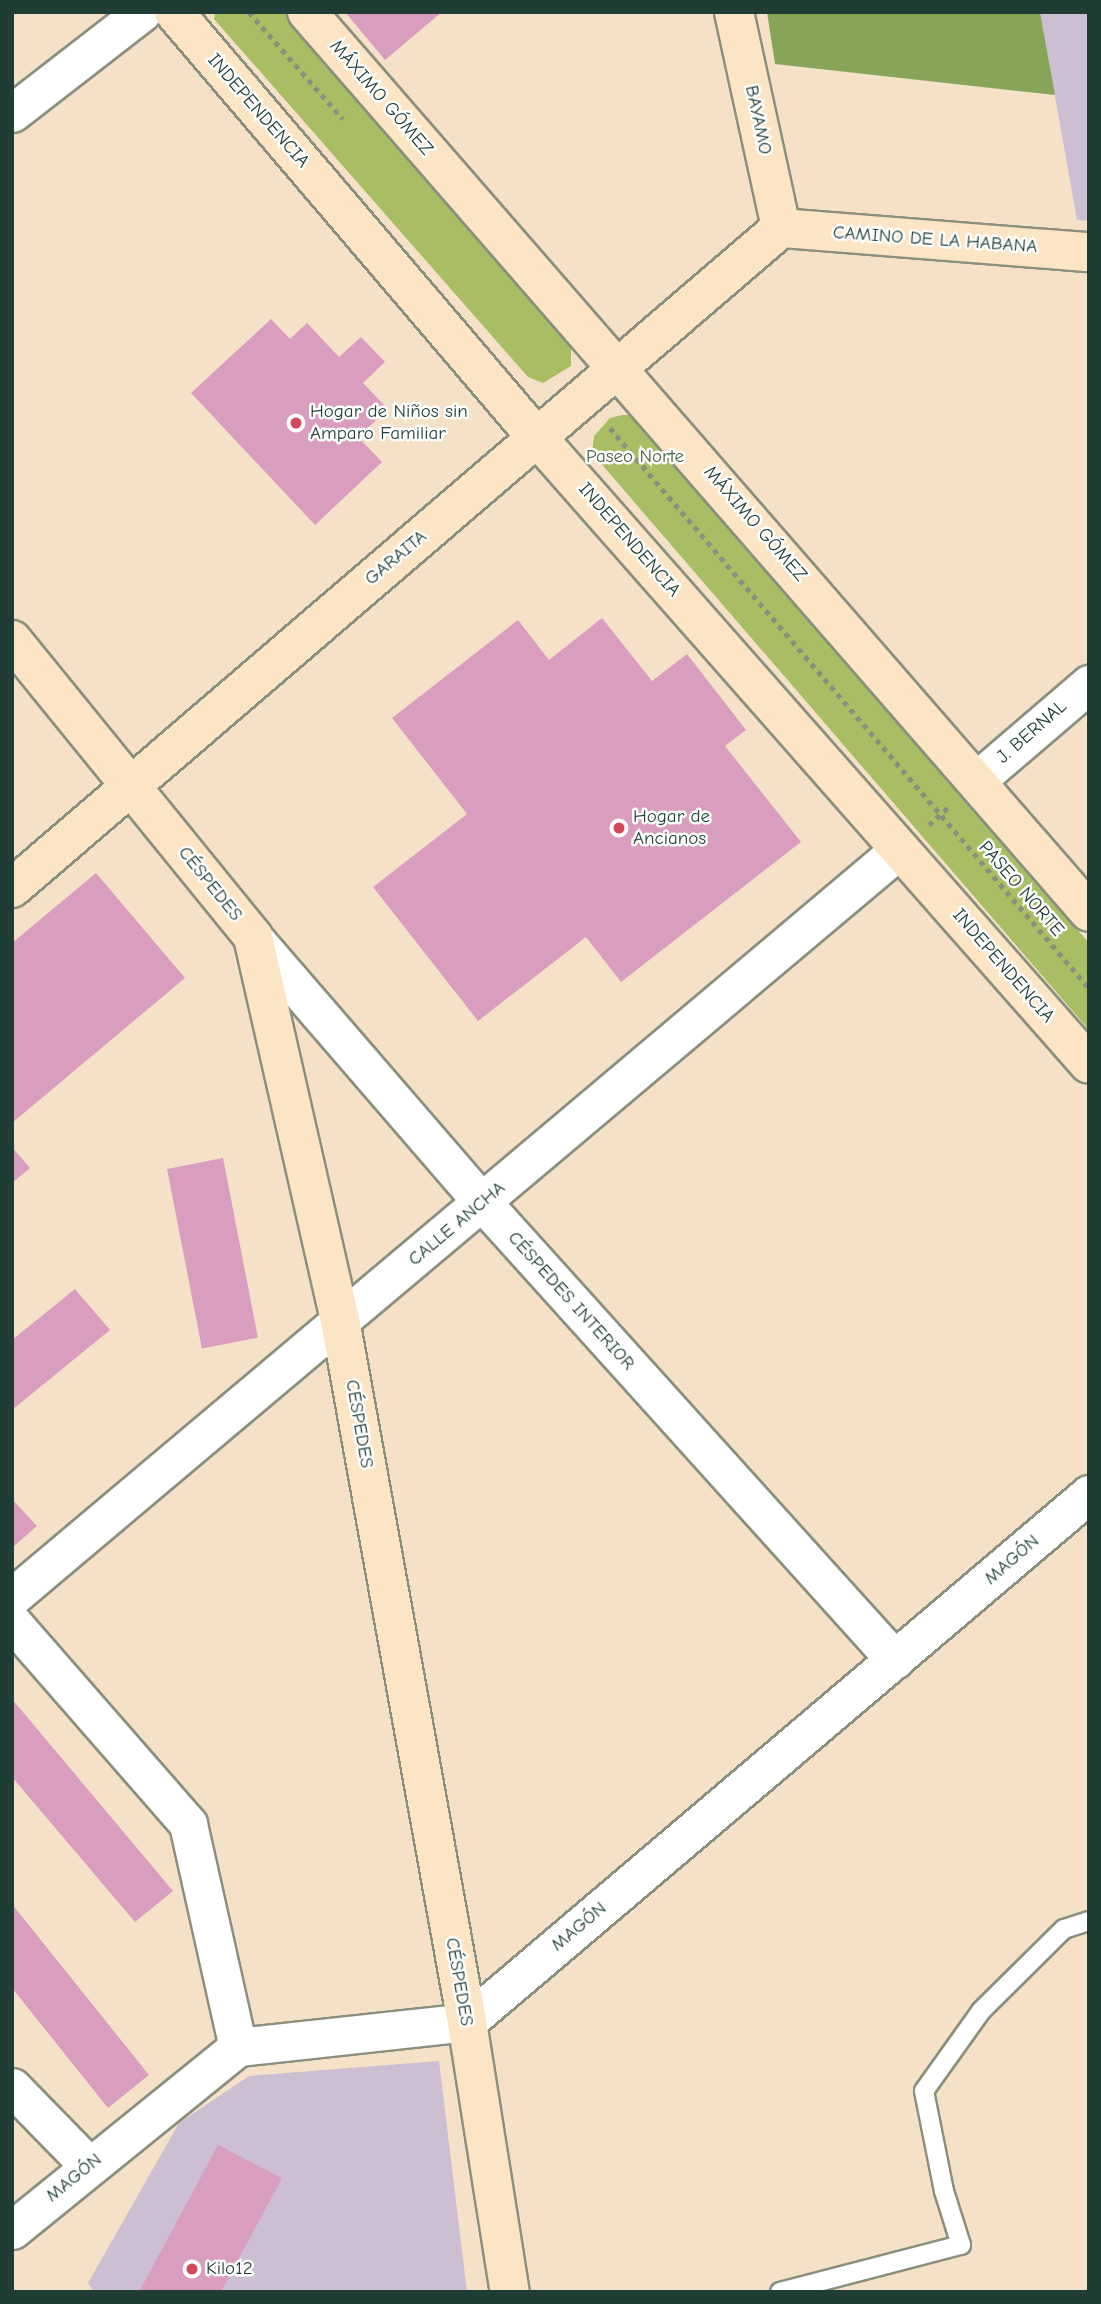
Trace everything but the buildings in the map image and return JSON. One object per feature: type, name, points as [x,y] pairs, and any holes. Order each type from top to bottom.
[{"type":"street","points":[[12,113],[142,12]]},
{"type":"street","name":"INDEPENDENCIA","points":[[174,12],[539,437],[1089,1064]]},
{"type":"street","name":"MÁXIMO GÓMEZ","points":[[307,12],[1089,912]]},
{"type":"street","name":"BAYAMO","points":[[734,12],[781,228]]},
{"type":"street","name":"GARAITA","points":[[12,888],[129,783],[539,437],[781,228]]},
{"type":"street","name":"CAMINO DE LA HABANA","points":[[781,228],[1089,252]]},
{"type":"street","name":"CÉSPEDES","points":[[12,640],[253,937],[340,1320],[467,2022],[510,2292]]},
{"type":"street","name":"J. BERNAL","points":[[976,780],[1089,684]]},
{"type":"street","name":"CALLE ANCHA","points":[[12,1597],[900,849]]},
{"type":"street","name":"CÉSPEDES INTERIOR","points":[[253,937],[483,1203],[895,1660]]},
{"type":"street","name":"MAGÓN","points":[[467,2022],[1089,1494]]},
{"type":"street","points":[[12,1622],[188,1824],[238,2047],[467,2022]]},
{"type":"street","name":"MAGÓN","points":[[12,2230],[238,2047]]},
{"type":"street","points":[[12,2087],[89,2166]]},
{"type":"lane","points":[[780,2292],[961,2245],[944,2191],[924,2091],[981,2011],[1064,1929],[1089,1921]]},
{"type":"path","points":[[249,12],[348,125]]},
{"type":"path","name":"PASEO NORTE","points":[[585,396],[939,816],[1089,988]]},
{"type":"path","points":[[900,849],[976,780]]},
{"type":"shaded area","points":[[1040,12],[1089,12],[1089,221],[1077,220]]},
{"type":"shaded area","points":[[439,2061],[467,2292],[94,2292],[88,2283],[179,2123],[249,2076]]},
{"type":"green space","points":[[215,12],[288,12],[571,343],[571,366],[543,383],[528,377],[214,19]]},
{"type":"green space","points":[[767,12],[1040,12],[1055,95],[775,64]]},
{"type":"green space","name":"Paseo Norte","points":[[638,415],[1089,943],[1089,1030],[592,453],[594,436],[610,418]]},
{"type":"place","name":"Hogar de Niños sin Amparo Familiar","points":[[296,423]]},
{"type":"place","name":"Hogar de Ancianos","points":[[619,828]]},
{"type":"place","name":"Kilo12","points":[[192,2269]]}]
